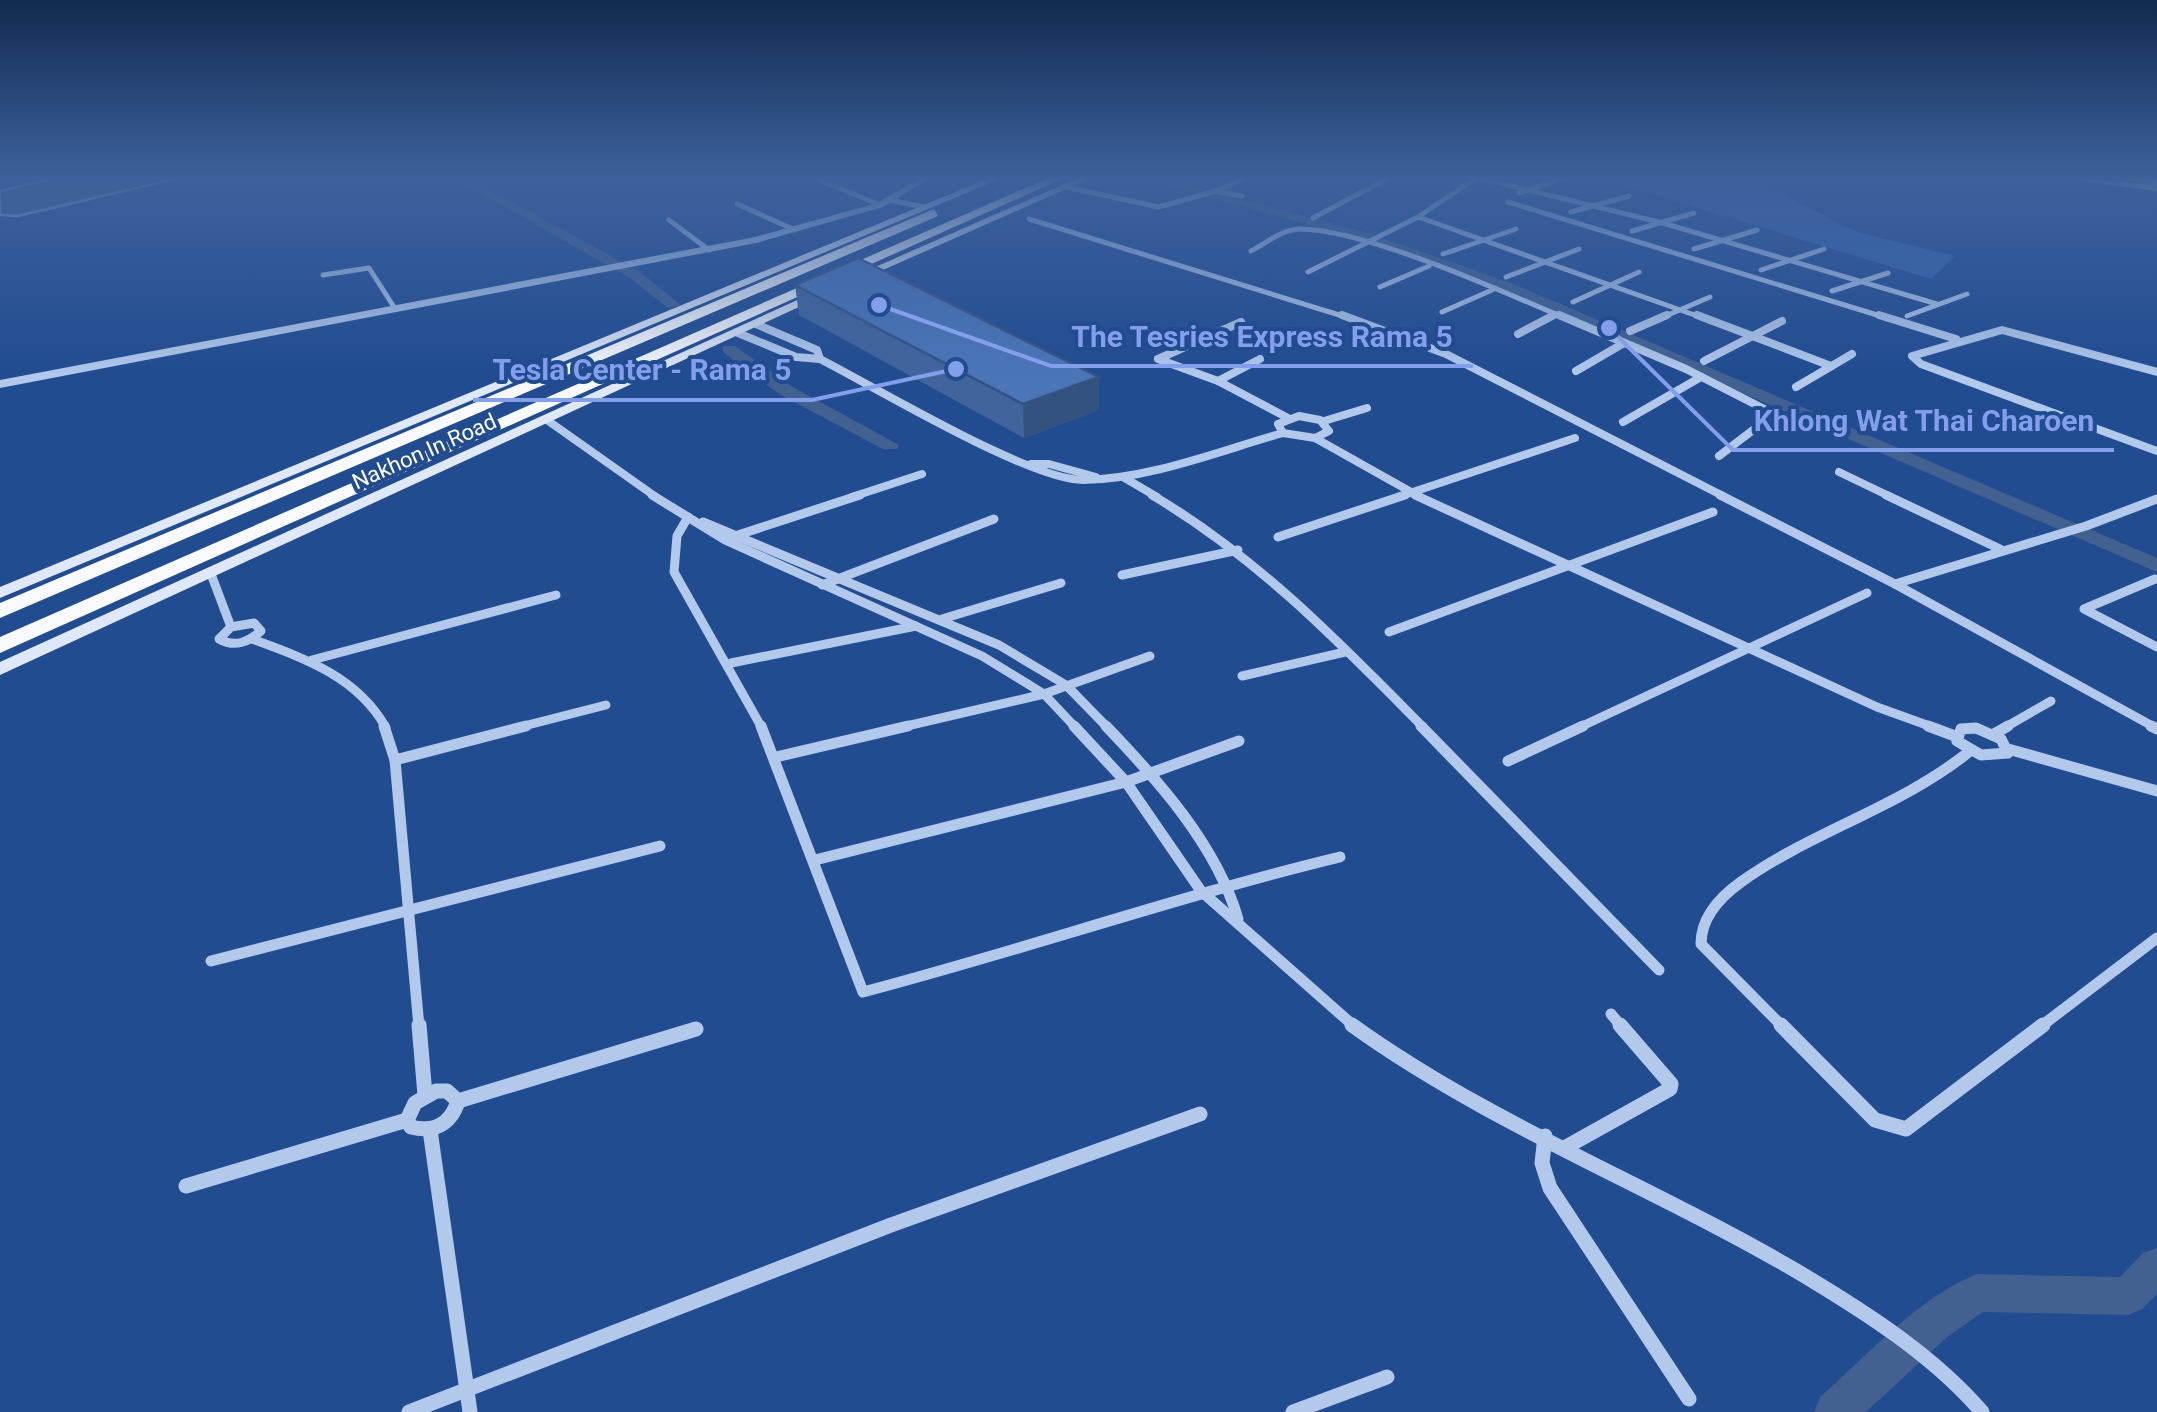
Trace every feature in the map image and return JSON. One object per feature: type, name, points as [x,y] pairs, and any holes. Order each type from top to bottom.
[{"type":"main road","name":"Nakhon In Road","points":[[0,593],[834,244]]},
{"type":"main road","points":[[800,270],[842,244]]},
{"type":"main road","name":"Nakhon In Road","points":[[0,611],[863,244]]},
{"type":"main road","name":"Nakhon In Road","points":[[0,646],[908,244]]},
{"type":"main road","name":"Nakhon In Road","points":[[0,669],[927,244]]},
{"type":"main road","points":[[799,303],[890,251]]},
{"type":"street","points":[[702,244],[710,250]]},
{"type":"street","points":[[0,384],[736,244]]},
{"type":"street","points":[[1111,244],[1325,309],[1446,354],[1895,584],[2157,729]]},
{"type":"street","points":[[1251,251],[1266,244]]},
{"type":"street","points":[[1308,272],[1363,244]]},
{"type":"street","points":[[1368,244],[1556,315],[1701,376],[1774,414],[1720,456]]},
{"type":"street","points":[[1443,254],[1471,244]]},
{"type":"street","points":[[1504,244],[1832,366]]},
{"type":"street","points":[[1644,244],[1956,340]]},
{"type":"street","points":[[1694,249],[1712,244]]},
{"type":"street","points":[[1738,244],[1938,304]]},
{"type":"street","points":[[1506,277],[1579,249]]},
{"type":"street","points":[[1761,270],[1824,249]]},
{"type":"street","points":[[1380,286],[1430,266]]},
{"type":"street","points":[[324,274],[369,268],[394,307]]},
{"type":"street","points":[[1572,302],[1639,272]]},
{"type":"street","points":[[1832,291],[1888,272]]},
{"type":"street","points":[[1442,312],[1492,290]]},
{"type":"street","points":[[1907,316],[1967,294]]},
{"type":"street","points":[[1630,331],[1710,297]]},
{"type":"street","points":[[1518,334],[1556,315]]},
{"type":"street","points":[[1704,361],[1782,321]]},
{"type":"street","points":[[1240,322],[1158,359],[1218,380],[1288,418],[1324,422],[1367,408]]},
{"type":"street","points":[[756,324],[817,350],[820,360]]},
{"type":"street","points":[[2157,372],[2002,330],[1956,340],[1912,356],[1921,364],[2157,451]]},
{"type":"street","points":[[738,332],[796,356],[820,360],[1031,464],[1038,471],[1078,480],[1123,477],[1282,433],[1316,438],[1414,494],[1749,650],[1955,736],[1970,751],[1996,757],[2008,748]]},
{"type":"street","points":[[1576,371],[1624,344]]},
{"type":"street","points":[[1796,387],[1852,354]]},
{"type":"street","points":[[1218,380],[1260,359]]},
{"type":"street","points":[[1623,422],[1701,376]]},
{"type":"street","points":[[1282,433],[1278,424],[1288,418]]},
{"type":"street","points":[[547,420],[724,540],[982,656],[1044,694],[1126,782],[1200,891],[1238,920],[1274,960],[1355,1027],[1494,1112],[1722,1226],[1858,1307],[1959,1385],[1982,1412]]},
{"type":"street","points":[[1316,438],[1330,431],[1324,422]]},
{"type":"street","points":[[1278,538],[1575,438]]},
{"type":"street","points":[[1839,472],[2001,550]]},
{"type":"street","points":[[724,540],[922,474]]},
{"type":"street","points":[[1123,477],[1238,550],[1316,618],[1659,970]]},
{"type":"street","points":[[1895,584],[2086,526],[2157,499]]},
{"type":"street","points":[[1388,632],[1713,512]]},
{"type":"street","points":[[688,517],[739,534],[942,619],[1000,645],[1066,685],[1152,774],[1228,884],[1238,920]]},
{"type":"street","points":[[688,517],[677,536],[674,572],[731,663],[776,757],[863,992],[1044,944],[1200,891],[1340,857]]},
{"type":"street","points":[[822,585],[839,575],[994,518]]},
{"type":"street","points":[[1122,575],[1238,550]]},
{"type":"street","points":[[210,574],[232,627]]},
{"type":"street","points":[[2155,579],[2084,609],[2157,647]]},
{"type":"street","points":[[731,663],[918,626],[1061,582]]},
{"type":"street","points":[[1508,760],[1867,594]]},
{"type":"street","points":[[312,660],[556,595]]},
{"type":"street","points":[[252,638],[261,631],[259,625],[232,627],[220,635],[222,642],[252,638],[312,660],[350,684],[384,721],[395,760],[425,1095]]},
{"type":"street","points":[[1242,676],[1345,652]]},
{"type":"street","points":[[776,757],[1044,694],[1150,656]]},
{"type":"street","points":[[1994,734],[2050,701]]},
{"type":"street","points":[[395,760],[606,705]]},
{"type":"street","points":[[1955,736],[1968,728],[1994,734],[2008,748],[2157,791]]},
{"type":"street","points":[[815,860],[1126,782],[1239,740]]},
{"type":"street","points":[[1970,751],[1923,785],[1741,882],[1712,909],[1702,928],[1701,944],[1875,1120],[1906,1130],[2157,938]]},
{"type":"street","points":[[210,961],[660,846]]},
{"type":"street","points":[[1566,1147],[1670,1090],[1671,1084],[1610,1014]]},
{"type":"street","points":[[458,1101],[696,1029]]},
{"type":"street","points":[[186,1186],[407,1120],[415,1102],[425,1095],[447,1091],[458,1101]]},
{"type":"street","points":[[407,1120],[419,1130],[430,1130],[451,1118],[458,1101]]},
{"type":"street","points":[[409,1412],[891,1225],[1200,1114]]},
{"type":"street","points":[[430,1130],[470,1412]]},
{"type":"street","points":[[1545,1136],[1542,1163],[1550,1188],[1690,1398]]},
{"type":"street","points":[[1293,1412],[1388,1377]]},
{"type":"shaded area","points":[[1816,244],[1906,244],[1955,256],[1931,279]]},
{"type":"building","points":[[858,258],[1099,377],[1023,404],[795,285]]},
{"type":"waterway","points":[[579,244],[635,275],[673,305]]},
{"type":"waterway","points":[[1385,244],[1506,286],[2157,566]]},
{"type":"waterway","points":[[729,349],[785,390],[890,445]]},
{"type":"waterway","points":[[1835,1412],[1933,1323],[1977,1293],[2128,1296],[2157,1266]]},
{"type":"place","name":"The Tesries Express Rama 5","points":[[879,305]]},
{"type":"place","name":"Khlong Wat Thai Charoen","points":[[1609,328]]},
{"type":"place","name":"Tesla Center - Rama 5","points":[[956,369]]}]
